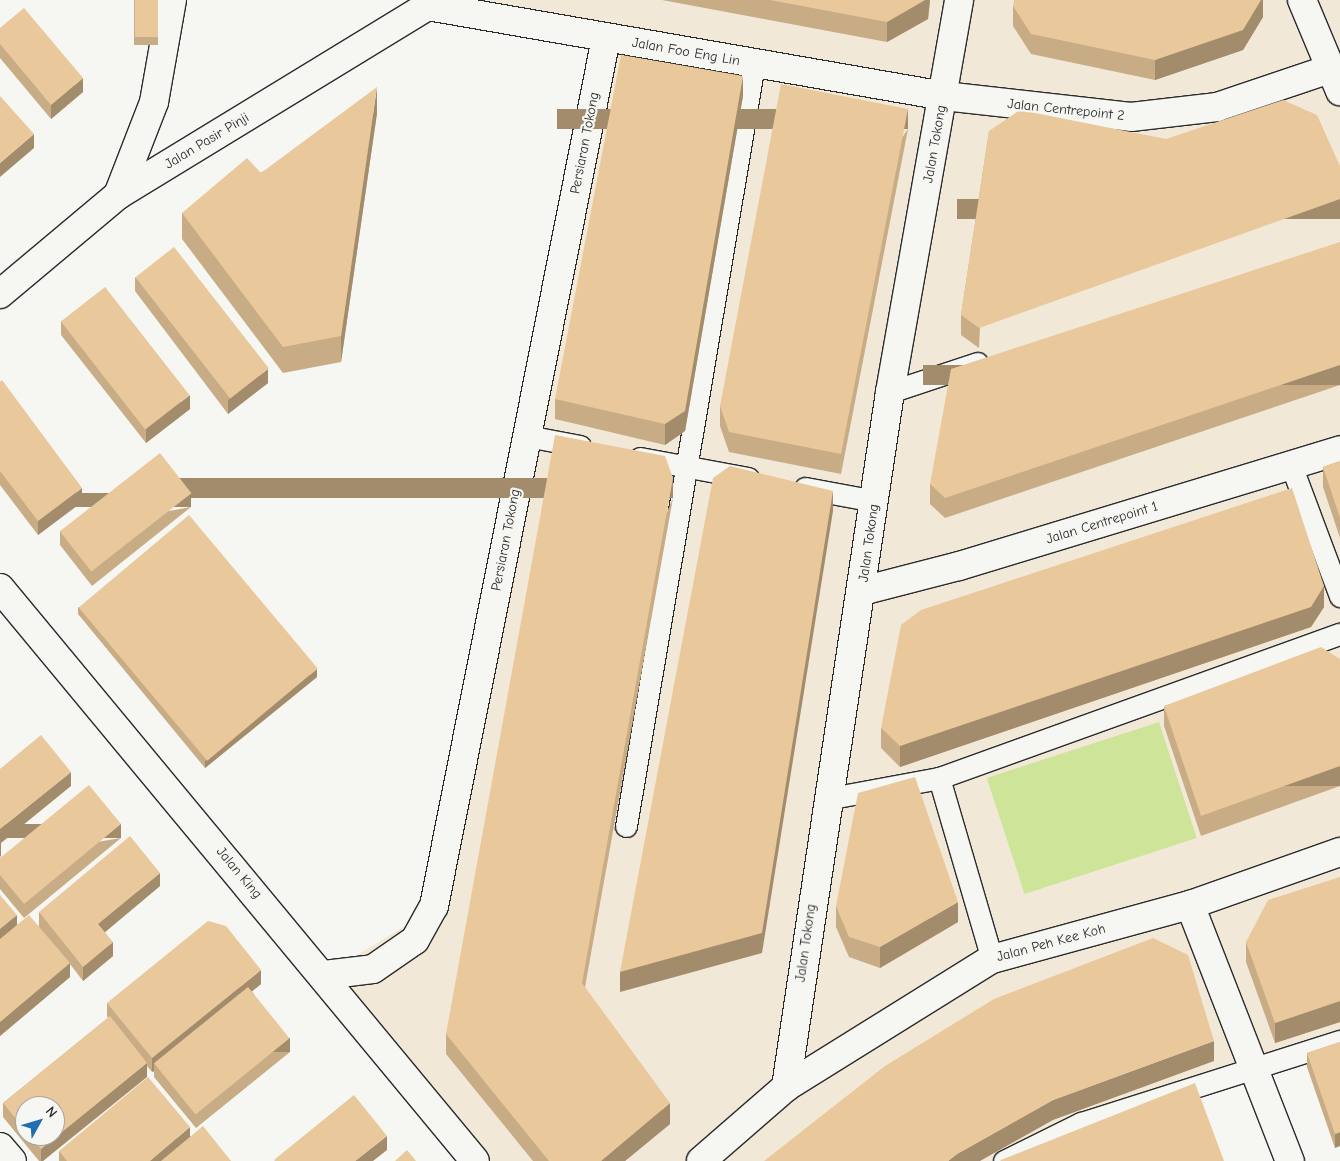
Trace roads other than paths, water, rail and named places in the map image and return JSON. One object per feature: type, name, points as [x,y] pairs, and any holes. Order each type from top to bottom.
[{"type":"street","points":[[118,195],[154,102],[172,0]]},
{"type":"street","name":"Jalan Tokong","points":[[786,1087],[826,799],[862,591],[890,392],[944,96],[959,0]]},
{"type":"street","points":[[1302,0],[1336,80]]},
{"type":"street","name":"Jalan Pasir Pinji","points":[[0,294],[118,195],[428,3]]},
{"type":"street","name":"Jalan Foo Eng Lin","points":[[428,3],[606,38],[944,96]]},
{"type":"street","name":"Persiaran Tokong","points":[[324,975],[373,969],[415,940],[434,906],[606,38]]},
{"type":"street","name":"Jalan Centrepoint 2","points":[[944,96],[1131,117],[1217,108],[1336,80]]},
{"type":"street","name":"Jalan Centrepoint 1","points":[[862,591],[1340,450]]},
{"type":"street","name":"Jalan King","points":[[0,588],[324,975],[474,1161]]},
{"type":"street","name":"Jalan Peh Kee Koh","points":[[701,1161],[786,1087],[992,959],[1190,906],[1340,852]]},
{"type":"street","points":[[1190,906],[1252,1071],[1290,1161]]},
{"type":"street","points":[[0,1147],[12,1161]]},
{"type":"lane","points":[[626,826],[754,64]]},
{"type":"lane","points":[[890,392],[1002,355]]},
{"type":"lane","points":[[527,436],[875,501]]},
{"type":"lane","points":[[1291,465],[1340,596]]},
{"type":"lane","points":[[826,799],[939,778],[1340,634]]},
{"type":"lane","points":[[939,778],[992,959]]},
{"type":"lane","points":[[1004,1161],[1081,1122],[1252,1071],[1340,1041]]}]
